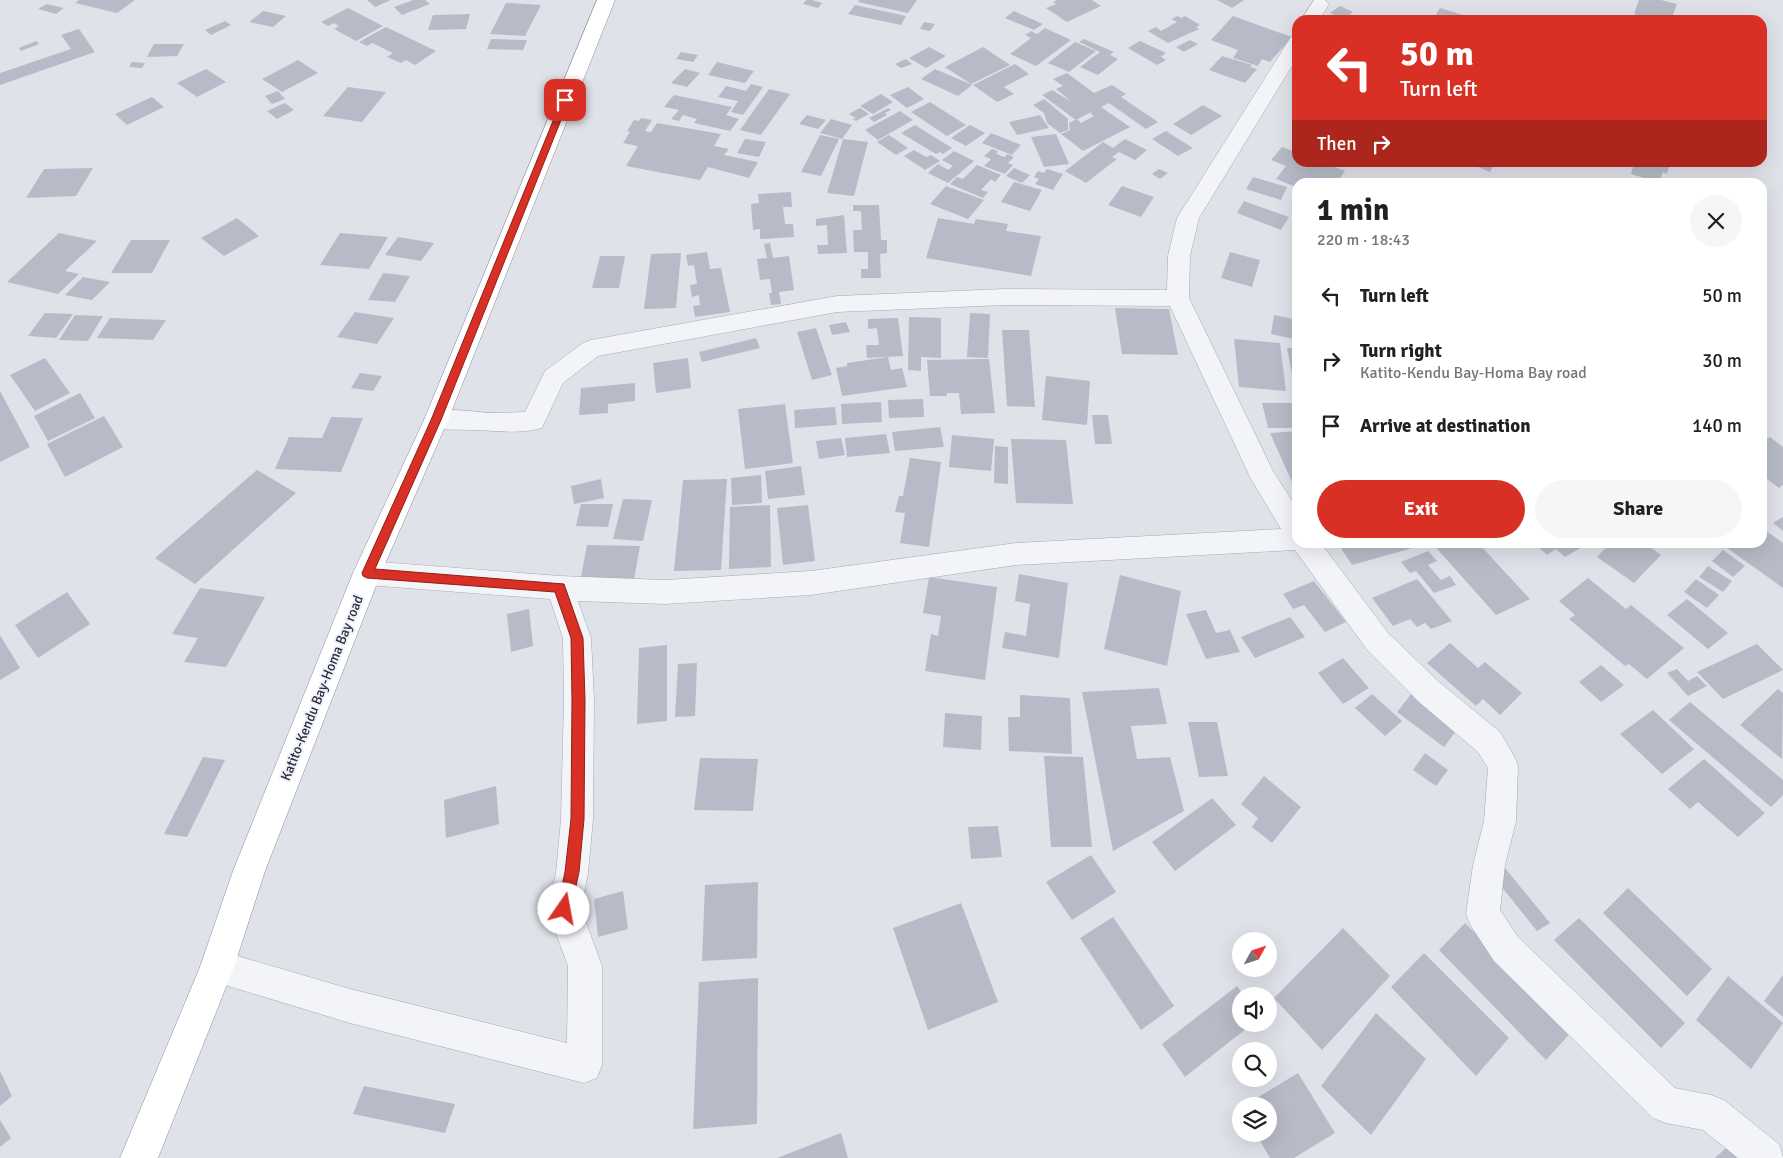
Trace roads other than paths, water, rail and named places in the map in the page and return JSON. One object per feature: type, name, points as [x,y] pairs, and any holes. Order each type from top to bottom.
[{"type":"highway","name":"Katito-Kendu Bay-Homa Bay road","points":[[138,1158],[217,967],[249,871],[367,573],[436,420],[606,0]]},
{"type":"street","points":[[1313,15],[1320,4]]},
{"type":"street","points":[[1292,50],[1188,218],[1179,256],[1178,298],[1263,477],[1292,523]]},
{"type":"street","points":[[436,420],[473,420],[496,423],[533,420],[554,377],[591,349],[837,304],[1005,297],[1178,298]]},
{"type":"street","points":[[367,573],[560,588],[665,592],[811,583],[1016,554],[1292,539]]},
{"type":"street","points":[[1308,548],[1378,642],[1429,692],[1490,742],[1503,766],[1500,821],[1489,865],[1483,914],[1506,949],[1666,1106],[1711,1112],[1767,1158]]},
{"type":"street","points":[[217,967],[350,1006],[584,1065],[585,966],[564,909],[572,872],[577,819],[577,638],[560,588]]}]
